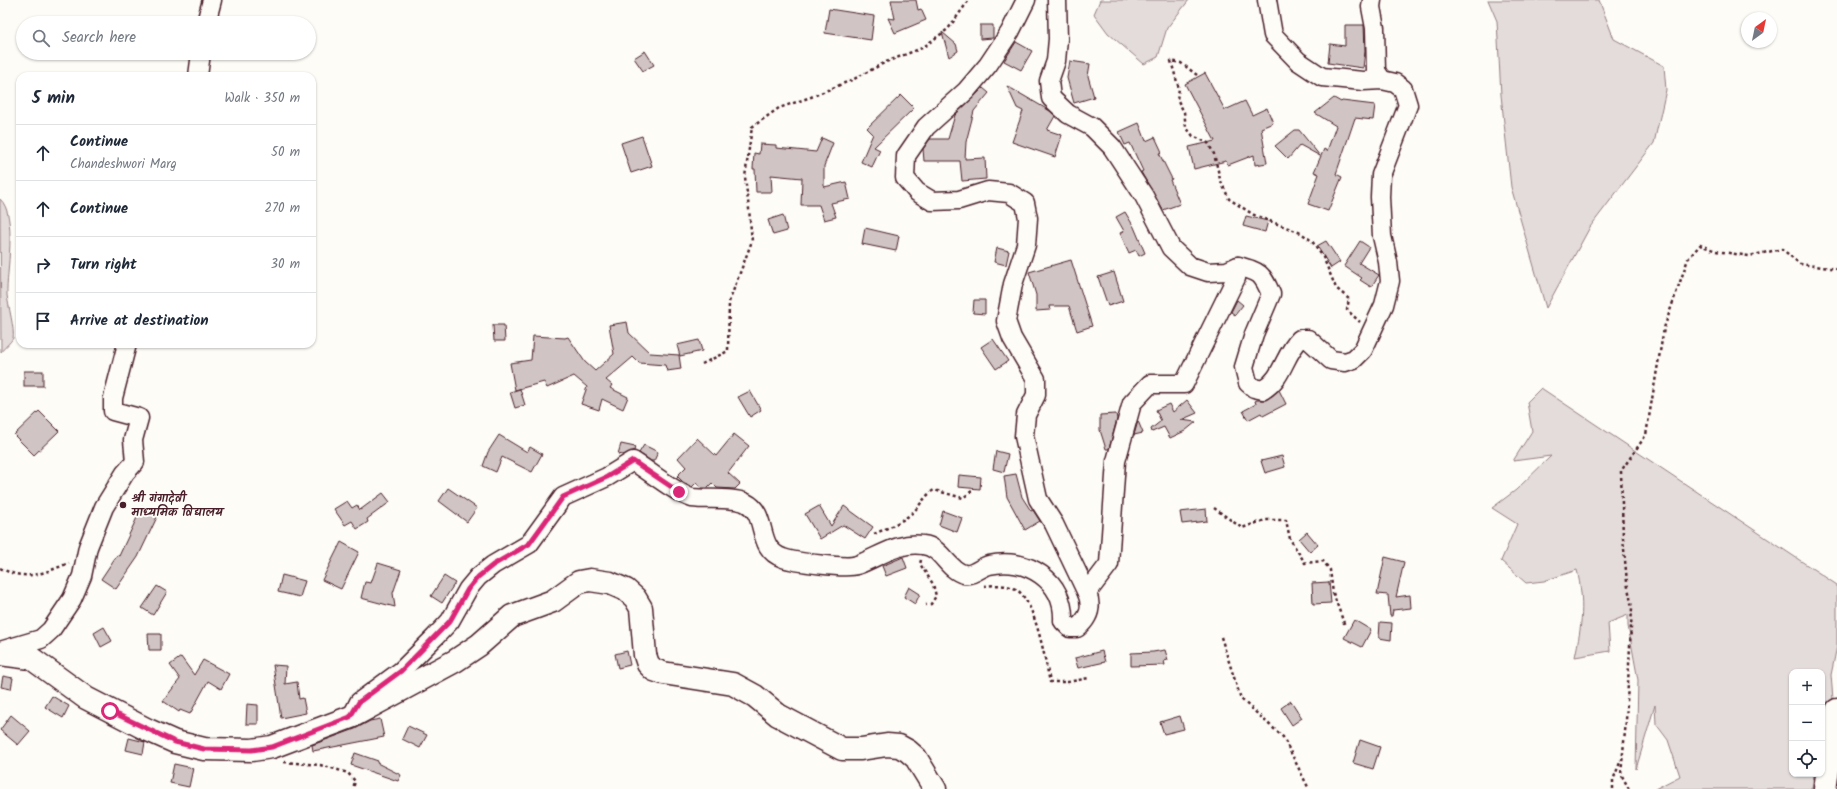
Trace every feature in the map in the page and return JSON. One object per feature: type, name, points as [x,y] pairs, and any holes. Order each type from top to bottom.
[{"type":"main road","points":[[0,652],[31,658],[86,698],[168,739],[204,749],[252,750],[272,747],[350,717],[455,661],[479,644],[512,616],[553,601],[579,582],[590,580],[602,582],[626,590],[635,598],[641,608],[645,655],[648,664],[654,670],[663,673],[733,684],[755,696],[778,715],[842,749],[862,749],[887,745],[899,746],[916,758],[935,789]]},
{"type":"main road","points":[[1825,789],[1837,710]]},
{"type":"street","points":[[208,16],[212,0]]},
{"type":"street","points":[[350,717],[359,702],[401,671],[450,621],[468,589],[478,577],[493,565],[529,544],[563,497],[607,477],[633,461],[679,492],[691,497],[746,503],[757,512],[764,540],[769,549],[781,558],[804,563],[856,566],[891,549],[914,544],[933,548],[944,556],[954,569],[965,574],[974,573],[988,565],[1006,563],[1026,566],[1046,577],[1058,594],[1064,609],[1063,621],[1070,628],[1077,628],[1085,621],[1091,603],[1054,524],[1038,499],[1024,436],[1026,415],[1036,395],[1036,379],[1012,338],[1006,321],[1013,284],[1026,245],[1028,218],[1025,203],[1009,193],[988,191],[959,200],[932,201],[917,192],[905,178],[906,156],[926,127],[966,91],[988,65],[1010,32],[1026,0]]},
{"type":"street","points":[[1057,0],[1058,39],[1056,61],[1049,80],[1051,98],[1068,114],[1092,127],[1112,147],[1144,196],[1171,248],[1190,266],[1208,272],[1227,271],[1238,266],[1254,271],[1264,277],[1271,294],[1254,334],[1244,367],[1248,384],[1254,388],[1263,390],[1273,384],[1283,369],[1288,354],[1300,339],[1308,339],[1331,360],[1345,362],[1354,359],[1363,350],[1384,306],[1390,281],[1388,262],[1382,236],[1380,197],[1381,175],[1408,105],[1403,89],[1395,84],[1382,80],[1363,81],[1322,77],[1298,62],[1273,35],[1267,0]]},
{"type":"street","points":[[1372,0],[1371,7],[1376,28],[1376,71],[1382,80]]},
{"type":"street","points":[[199,72],[200,60]]},
{"type":"street","points":[[1087,593],[1109,564],[1116,461],[1132,403],[1150,384],[1184,384],[1236,278],[1238,266]]},
{"type":"street","points":[[0,652],[41,639],[51,630],[72,599],[82,576],[86,557],[104,507],[124,473],[135,462],[133,440],[139,418],[113,411],[113,398],[126,348]]},
{"type":"path","points":[[702,364],[728,350],[730,302],[752,241],[750,209],[745,177],[752,127],[779,108],[811,98],[854,79],[886,62],[922,48],[948,29],[969,0]]},
{"type":"path","points":[[1197,75],[1181,63],[1171,61],[1180,89],[1177,99],[1184,112],[1186,127],[1193,136],[1208,143],[1214,154],[1220,179],[1229,199],[1254,215],[1301,233],[1312,241],[1323,257],[1336,288],[1349,299],[1347,310],[1361,323],[1373,329]]},
{"type":"path","points":[[1629,789],[1621,774],[1632,608],[1627,582],[1623,538],[1621,471],[1646,435],[1664,328],[1688,259],[1700,245],[1716,251],[1749,256],[1782,249],[1800,264],[1837,269]]},
{"type":"path","points":[[874,534],[894,525],[916,508],[921,500],[934,490],[963,498],[973,490]]},
{"type":"path","points":[[1214,508],[1242,528],[1265,520],[1286,520],[1290,539],[1305,563],[1323,561],[1330,570],[1333,593],[1345,626]]},
{"type":"path","points":[[924,545],[926,552],[920,564],[932,584],[936,596],[931,604],[926,605]]},
{"type":"path","points":[[0,568],[9,573],[39,575],[86,557]]},
{"type":"path","points":[[981,586],[1002,585],[1017,590],[1026,599],[1044,651],[1050,682],[1068,682],[1089,678]]},
{"type":"path","points":[[1221,637],[1241,699],[1284,737],[1309,789]]},
{"type":"path","points":[[1613,789],[1613,780],[1623,756]]},
{"type":"path","points":[[278,761],[320,765],[348,773],[355,781],[353,789]]},
{"type":"shaded area","points":[[1100,0],[1189,0],[1167,28],[1158,57],[1144,64],[1108,33],[1094,14]]},
{"type":"shaded area","points":[[1488,0],[1599,0],[1614,39],[1664,66],[1666,90],[1654,143],[1590,227],[1546,308],[1511,187],[1501,95],[1497,21]]},
{"type":"shaded area","points":[[0,199],[9,218],[10,245],[7,295],[13,334],[12,340],[1,352]]},
{"type":"shaded area","points":[[1541,388],[1837,585],[1837,646],[1831,675],[1833,699],[1825,726],[1825,669],[1789,669],[1789,777],[1814,777],[1812,789],[1655,789],[1680,776],[1668,740],[1656,724],[1655,705],[1636,769],[1638,680],[1628,626],[1628,615],[1608,623],[1610,651],[1575,657],[1582,614],[1581,593],[1577,570],[1544,581],[1526,583],[1501,561],[1517,524],[1492,508],[1516,490],[1551,456],[1513,461],[1532,431],[1527,402]]},
{"type":"building","points":[[891,0],[916,0],[918,10],[921,9],[926,20],[895,33],[888,18],[895,19]]},
{"type":"building","points":[[829,9],[874,16],[871,40],[825,33]]},
{"type":"building","points":[[980,25],[993,25],[993,38],[980,39]]},
{"type":"building","points":[[1345,25],[1364,25],[1365,51],[1363,68],[1328,63],[1330,44],[1345,46]]},
{"type":"building","points":[[942,32],[956,44],[958,51],[949,57]]},
{"type":"building","points":[[1016,42],[1032,51],[1021,70],[1004,61]]},
{"type":"building","points":[[645,51],[654,65],[643,71],[634,58]]},
{"type":"building","points":[[1070,61],[1090,64],[1088,76],[1094,97],[1074,103],[1067,78]]},
{"type":"building","points":[[1205,73],[1225,110],[1245,101],[1252,115],[1267,108],[1273,123],[1261,128],[1267,163],[1255,165],[1254,155],[1228,165],[1226,161],[1194,169],[1189,147],[1215,141],[1185,84]]},
{"type":"building","points":[[1007,86],[1050,111],[1055,116],[1047,130],[1062,135],[1055,157],[1012,142],[1023,111],[1017,108]]},
{"type":"building","points":[[983,88],[989,93],[974,111],[966,142],[965,159],[985,158],[986,179],[962,181],[960,161],[924,161],[923,149],[930,139],[948,139],[955,115]]},
{"type":"building","points":[[901,95],[914,108],[874,147],[880,150],[872,167],[861,162],[873,134],[867,128]]},
{"type":"building","points":[[1334,98],[1341,102],[1375,105],[1373,120],[1355,118],[1336,174],[1342,177],[1328,211],[1308,204],[1319,174],[1314,172],[1324,149],[1327,151],[1336,126],[1315,113]]},
{"type":"building","points":[[1139,123],[1146,141],[1155,137],[1162,152],[1159,153],[1172,179],[1170,180],[1180,204],[1163,210],[1141,172],[1143,171],[1130,143],[1125,145],[1119,132]]},
{"type":"building","points":[[1295,130],[1299,130],[1320,156],[1300,145],[1288,159],[1275,146]]},
{"type":"building","points":[[642,136],[652,166],[631,173],[621,143]]},
{"type":"building","points":[[822,138],[833,143],[824,166],[824,187],[846,182],[850,199],[831,203],[836,217],[824,220],[819,205],[801,205],[802,178],[771,175],[772,192],[756,192],[755,169],[753,169],[754,153],[759,154],[760,144],[776,145],[776,148],[816,152]]},
{"type":"building","points":[[1125,212],[1134,227],[1145,253],[1139,256],[1136,250],[1129,253],[1120,233],[1124,231],[1116,217]]},
{"type":"building","points":[[783,215],[787,231],[773,235],[768,220]]},
{"type":"building","points":[[1246,216],[1268,221],[1265,232],[1243,226]]},
{"type":"building","points":[[865,228],[899,236],[896,251],[862,244]]},
{"type":"building","points":[[1326,241],[1340,262],[1331,268],[1317,246]]},
{"type":"building","points":[[1360,241],[1369,247],[1359,263],[1379,275],[1371,287],[1360,280],[1362,278],[1344,266]]},
{"type":"building","points":[[997,248],[1009,251],[1006,265],[994,262]]},
{"type":"building","points":[[1071,260],[1092,326],[1077,331],[1069,306],[1049,306],[1050,310],[1036,311],[1036,295],[1029,272]]},
{"type":"building","points":[[1114,272],[1123,301],[1108,306],[1098,277]]},
{"type":"building","points":[[974,300],[985,300],[985,314],[973,313]]},
{"type":"building","points":[[1237,300],[1243,305],[1235,315],[1231,312]]},
{"type":"building","points":[[627,322],[629,333],[650,353],[679,355],[681,369],[667,371],[665,365],[639,363],[633,357],[606,380],[612,385],[610,388],[628,397],[623,409],[602,399],[599,410],[581,404],[587,387],[574,376],[547,388],[544,382],[515,390],[510,363],[531,360],[533,336],[568,337],[585,362],[595,371],[614,354],[609,325]]},
{"type":"building","points":[[493,325],[504,325],[505,341],[494,341]]},
{"type":"building","points":[[993,339],[1008,361],[996,369],[981,347]]},
{"type":"building","points":[[699,340],[702,351],[680,356],[677,345]]},
{"type":"building","points":[[24,371],[43,371],[43,386],[24,386]]},
{"type":"building","points":[[520,389],[525,405],[515,408],[510,392]]},
{"type":"building","points":[[1279,390],[1286,404],[1263,416],[1261,413],[1248,420],[1243,411],[1256,404],[1255,401],[1266,400]]},
{"type":"building","points":[[750,391],[761,410],[750,417],[738,397]]},
{"type":"building","points":[[1187,400],[1197,413],[1181,420],[1196,422],[1185,431],[1170,438],[1164,427],[1152,432],[1151,429],[1161,421],[1156,410],[1169,404],[1173,412]]},
{"type":"building","points":[[39,411],[59,431],[34,455],[14,435]]},
{"type":"building","points":[[1116,414],[1117,419],[1109,449],[1106,449],[1100,430],[1100,415]]},
{"type":"building","points":[[1138,421],[1143,433],[1134,435]]},
{"type":"building","points":[[734,434],[749,446],[728,473],[740,484],[735,489],[717,488],[712,483],[707,488],[702,488],[696,483],[692,487],[683,482],[677,476],[686,467],[678,458],[697,438],[716,456]]},
{"type":"building","points":[[499,435],[527,452],[530,447],[542,454],[532,472],[502,457],[496,472],[483,466],[488,452]]},
{"type":"building","points":[[621,444],[635,447],[634,451],[623,455],[618,454]]},
{"type":"building","points":[[644,445],[658,452],[654,461],[651,461],[639,453]]},
{"type":"building","points":[[996,451],[1008,454],[1004,472],[993,469]]},
{"type":"building","points":[[1282,456],[1285,467],[1265,473],[1261,461]]},
{"type":"building","points":[[1016,474],[1022,497],[1040,521],[1025,530],[1007,497],[1004,476]]},
{"type":"building","points":[[959,475],[981,477],[980,489],[958,487]]},
{"type":"building","points":[[448,488],[477,508],[467,522],[439,501]]},
{"type":"building","points":[[383,493],[390,502],[367,519],[368,522],[357,529],[352,521],[345,525],[334,509],[347,501],[352,508],[357,505],[360,510]]},
{"type":"building","points":[[819,506],[831,526],[844,506],[873,527],[865,539],[843,525],[820,539],[805,514]]},
{"type":"building","points":[[142,507],[158,515],[138,557],[116,589],[101,579],[117,555],[119,556]]},
{"type":"building","points":[[1206,509],[1207,521],[1182,524],[1180,512]]},
{"type":"building","points":[[943,511],[962,518],[957,532],[939,525]]},
{"type":"building","points":[[1307,532],[1318,545],[1310,552],[1299,539]]},
{"type":"building","points":[[341,542],[359,552],[341,589],[322,580]]},
{"type":"building","points":[[903,557],[907,568],[886,576],[882,566]]},
{"type":"building","points":[[1385,557],[1404,562],[1396,597],[1410,595],[1411,608],[1393,610],[1392,616],[1390,616],[1388,595],[1377,594]]},
{"type":"building","points":[[378,563],[401,570],[393,593],[395,607],[361,598],[365,582],[371,583]]},
{"type":"building","points":[[282,575],[305,581],[300,597],[278,592]]},
{"type":"building","points":[[444,576],[455,583],[442,603],[431,596]]},
{"type":"building","points":[[1329,582],[1331,603],[1313,604],[1312,583]]},
{"type":"building","points":[[157,586],[167,592],[153,615],[142,608]]},
{"type":"building","points":[[909,587],[920,594],[915,604],[904,597]]},
{"type":"building","points":[[1354,620],[1371,630],[1362,647],[1344,638]]},
{"type":"building","points":[[1380,622],[1392,623],[1391,640],[1379,638]]},
{"type":"building","points":[[104,627],[112,641],[101,647],[94,633]]},
{"type":"building","points":[[148,634],[161,634],[161,650],[149,650]]},
{"type":"building","points":[[1165,650],[1168,660],[1164,661],[1165,665],[1131,666],[1131,653]]},
{"type":"building","points":[[627,651],[630,665],[618,668],[615,654]]},
{"type":"building","points":[[1102,651],[1105,662],[1078,668],[1075,658]]},
{"type":"building","points":[[181,657],[194,675],[203,660],[229,674],[221,689],[208,681],[190,714],[180,710],[179,712],[163,701],[180,679],[170,665]]},
{"type":"building","points":[[273,665],[286,666],[285,684],[297,682],[299,699],[303,698],[306,713],[281,718]]},
{"type":"building","points":[[3,676],[13,678],[11,689],[1,687]]},
{"type":"building","points":[[52,696],[69,706],[63,718],[45,707]]},
{"type":"building","points":[[1291,701],[1302,718],[1292,725],[1281,708]]},
{"type":"building","points":[[247,704],[258,705],[258,724],[246,724]]},
{"type":"building","points":[[11,715],[30,731],[18,745],[0,730]]},
{"type":"building","points":[[1180,716],[1184,729],[1164,734],[1160,722]]},
{"type":"building","points":[[380,719],[384,737],[313,751],[312,745],[355,729],[370,721]]},
{"type":"building","points":[[408,726],[427,735],[420,748],[402,739]]},
{"type":"building","points":[[129,738],[145,742],[143,754],[126,750]]},
{"type":"building","points":[[1360,740],[1380,747],[1373,769],[1353,763]]},
{"type":"building","points":[[355,753],[378,761],[377,763],[401,775],[398,781],[351,765]]},
{"type":"building","points":[[174,764],[193,768],[189,787],[170,783]]},
{"type":"place","name":"श्री गंगादेवी माध्यमिक विद्यालय","points":[[123,505]]},
{"type":"route","points":[[110,711],[175,742],[204,749],[252,750],[272,747],[298,738],[350,717],[359,702],[401,671],[450,621],[468,589],[478,577],[493,565],[529,544],[563,497],[607,477],[633,461],[679,492]]}]
